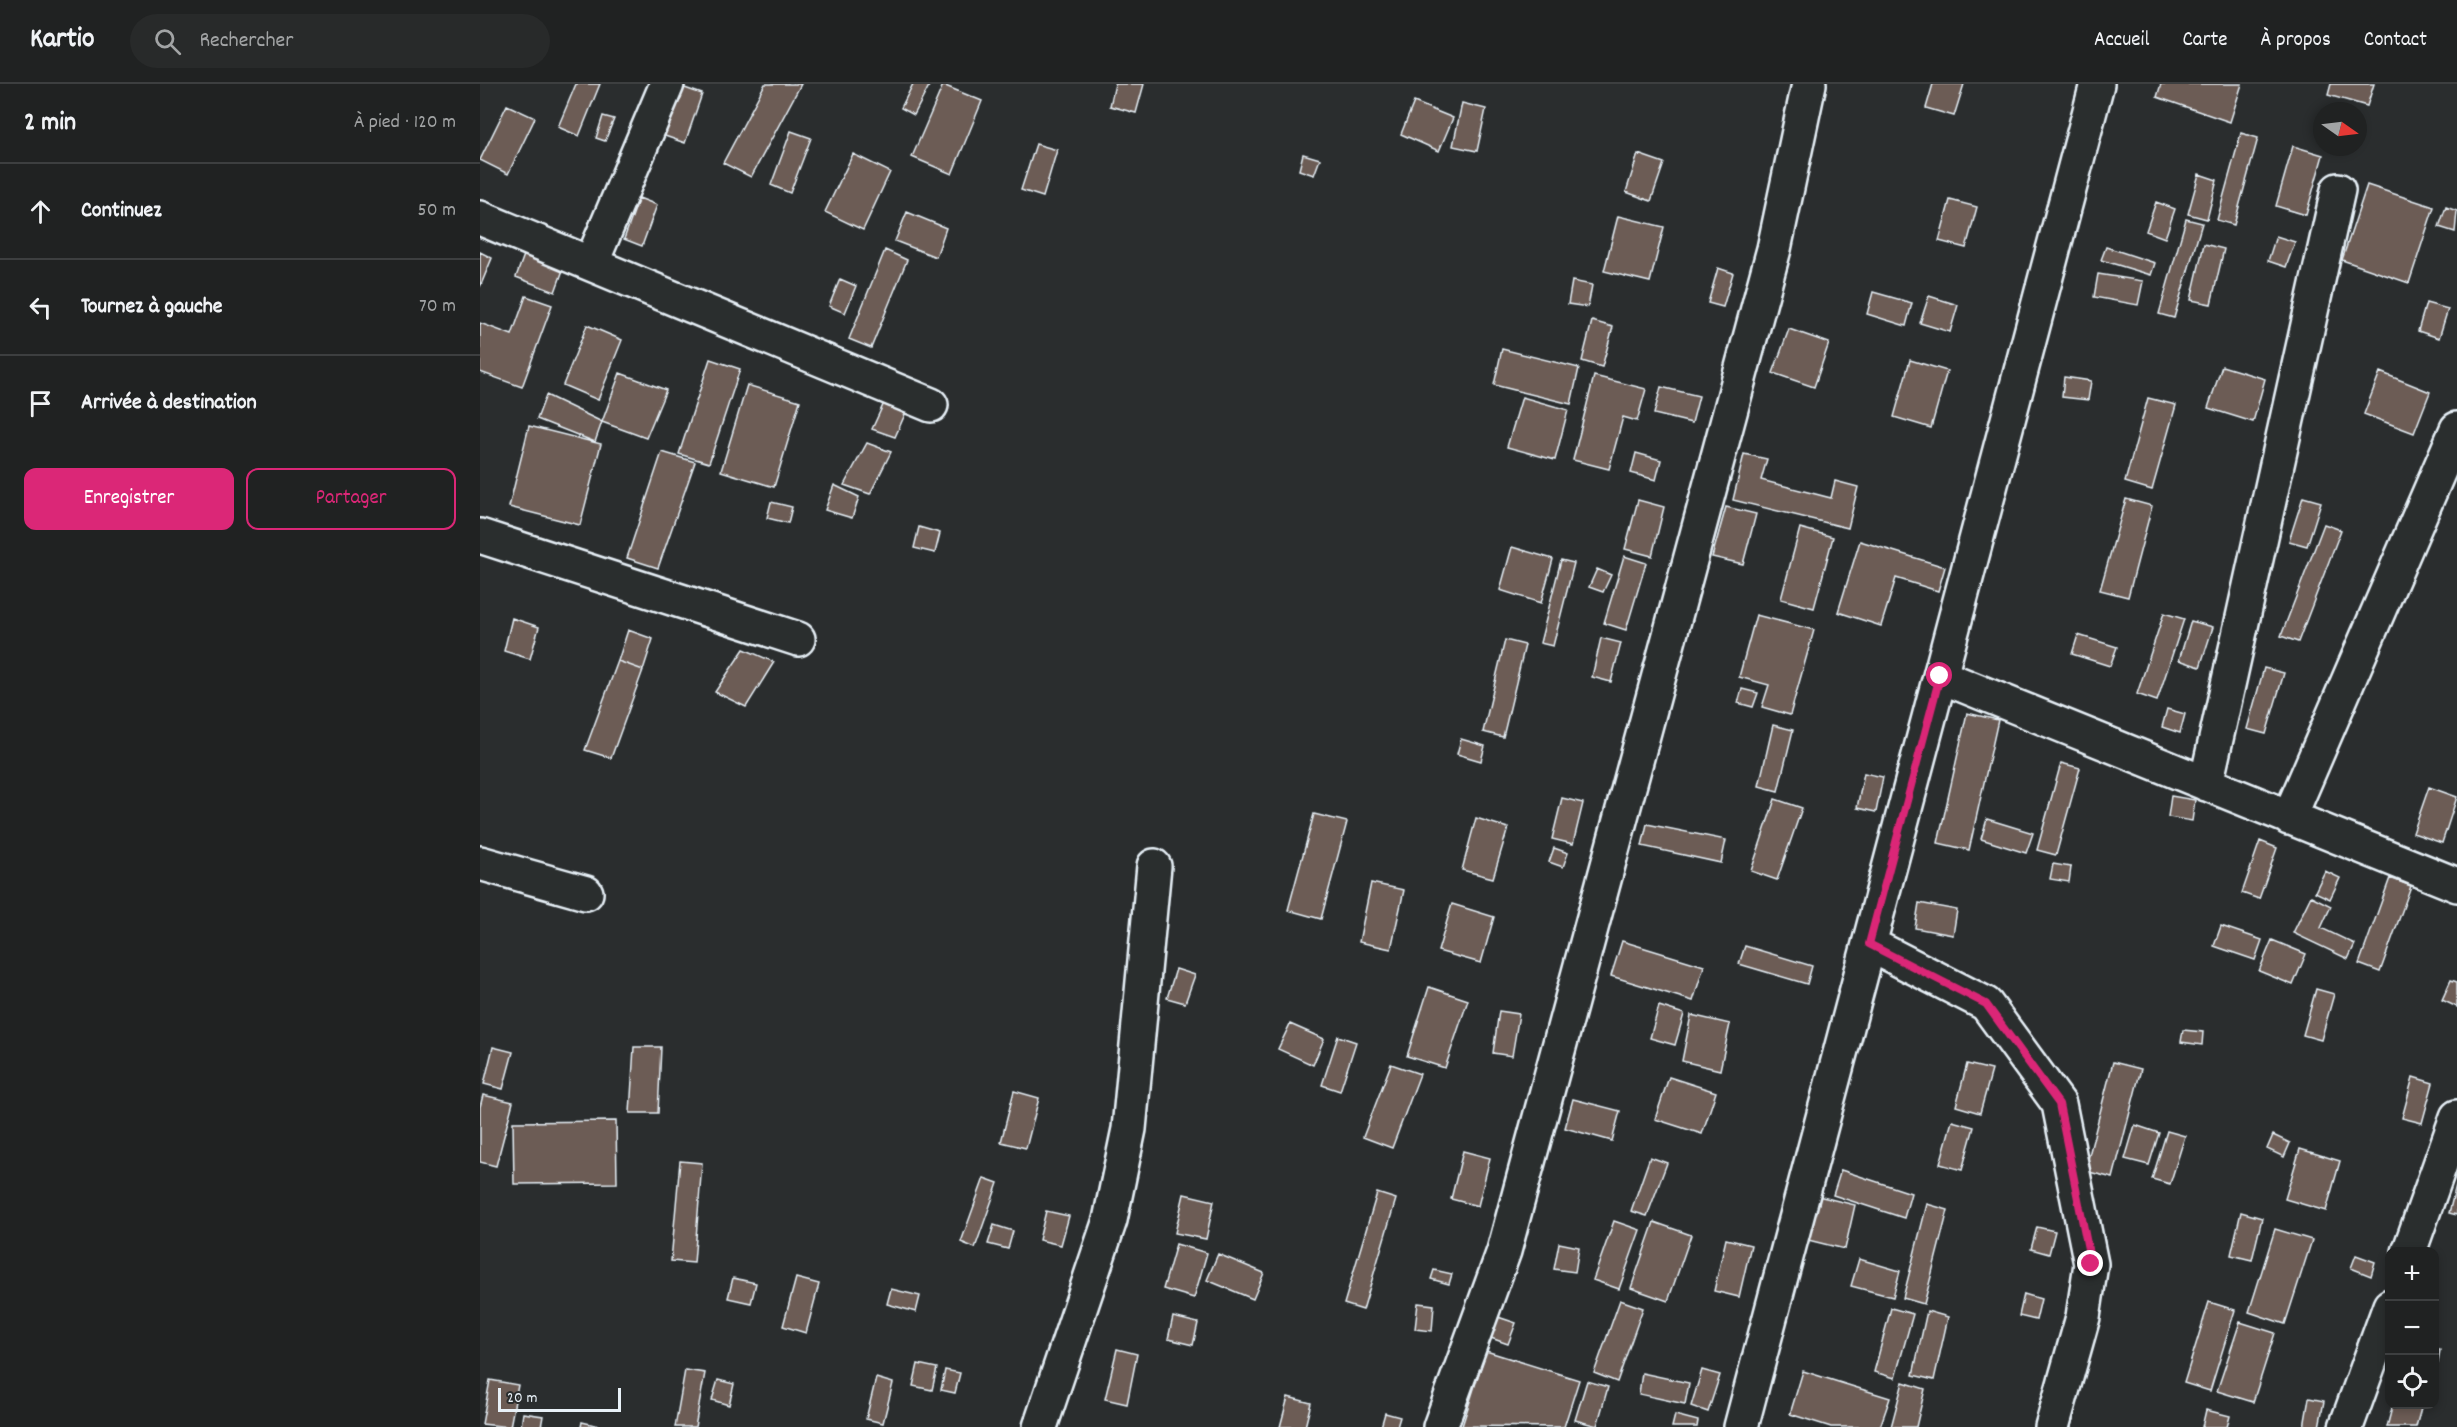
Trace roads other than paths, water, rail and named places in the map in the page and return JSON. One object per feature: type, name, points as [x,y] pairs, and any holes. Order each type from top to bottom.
[{"type":"street","points":[[591,264],[667,84]]},
{"type":"street","points":[[1440,1427],[1504,1251],[1771,261],[1809,84]]},
{"type":"street","points":[[1741,1427],[2097,84]]},
{"type":"street","points":[[2206,784],[2338,190]]},
{"type":"street","points":[[480,218],[931,405]]},
{"type":"street","points":[[2289,818],[2457,429]]},
{"type":"street","points":[[480,536],[798,639]]},
{"type":"street","points":[[1940,676],[2457,885]]},
{"type":"street","points":[[480,863],[586,893]]},
{"type":"street","points":[[1040,1427],[1110,1220],[1129,1129],[1154,866]]},
{"type":"street","points":[[1869,944],[1986,1004],[2059,1104],[2091,1264],[2083,1317],[2052,1427]]},
{"type":"street","points":[[2410,1247],[2457,1117]]},
{"type":"street","points":[[2346,1427],[2385,1320]]}]
